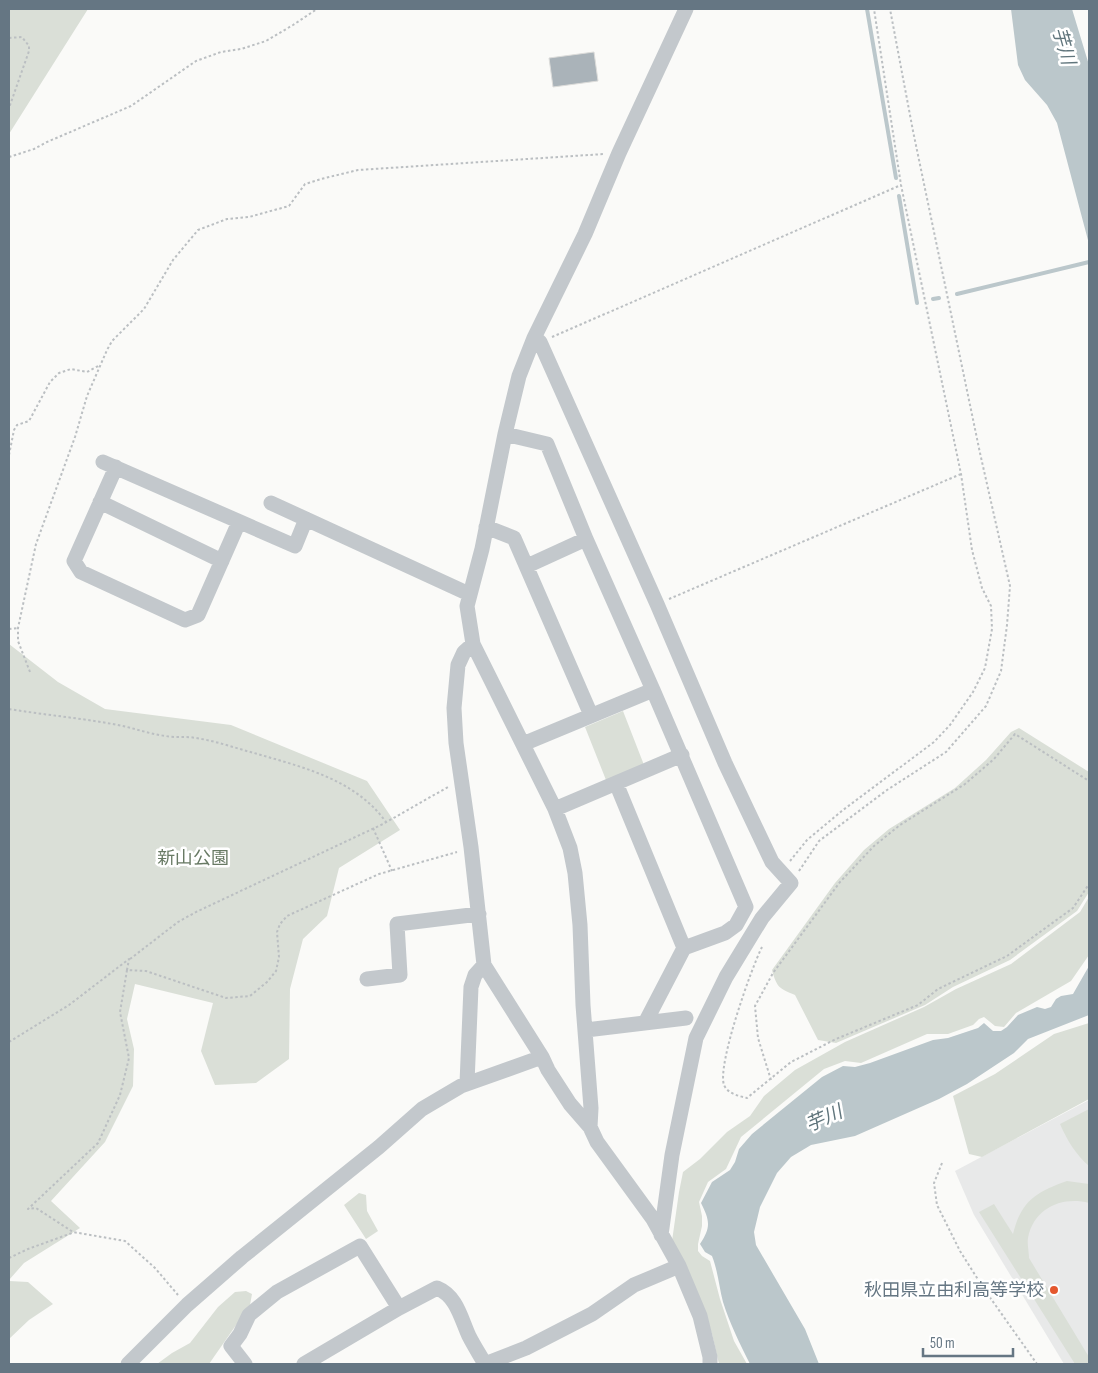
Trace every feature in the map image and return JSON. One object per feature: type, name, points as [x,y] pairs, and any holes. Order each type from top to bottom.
[{"type":"street","points":[[590,1127],[591,1108],[583,1005],[580,925],[575,873],[570,848],[555,809],[473,644],[467,606],[482,549],[505,434],[519,376],[686,9]]},
{"type":"street","points":[[537,340],[657,604],[725,763],[772,862],[791,883],[762,918],[726,977],[696,1038],[672,1154],[661,1235]]},
{"type":"street","points":[[505,434],[548,444],[586,538],[682,755],[746,907],[736,925],[725,933],[684,948],[645,1023]]},
{"type":"street","points":[[239,522],[198,615],[185,620],[81,572],[74,561],[100,502],[110,465],[295,546],[306,519]]},
{"type":"street","points":[[100,502],[222,561]]},
{"type":"street","points":[[271,503],[469,594]]},
{"type":"street","points":[[486,527],[514,538],[591,715]]},
{"type":"street","points":[[527,566],[586,538]]},
{"type":"street","points":[[473,644],[464,652],[458,664],[456,744],[463,784],[484,965],[570,1104],[590,1127],[597,1142],[653,1219],[679,1266],[700,1316],[710,1364]]},
{"type":"street","points":[[523,744],[653,690]]},
{"type":"street","points":[[555,809],[682,755]]},
{"type":"street","points":[[616,783],[684,948]]},
{"type":"street","points":[[367,979],[400,975],[397,924],[479,914]]},
{"type":"street","points":[[467,1083],[471,987],[474,975],[484,965]]},
{"type":"street","points":[[586,1030],[686,1018]]},
{"type":"street","points":[[128,1364],[187,1305],[242,1257],[379,1147],[422,1109],[467,1083],[542,1057]]},
{"type":"street","points":[[245,1364],[231,1346],[240,1334],[249,1315],[277,1292],[360,1246],[398,1308]]},
{"type":"street","points":[[304,1364],[398,1308],[437,1288],[445,1291],[456,1304],[469,1336],[485,1364],[535,1344],[592,1314],[634,1285],[679,1266]]},
{"type":"path","points":[[9,157],[34,149],[131,106],[196,61],[222,52],[241,49],[266,41],[317,9]]},
{"type":"path","points":[[791,883],[788,864],[807,840],[843,810],[934,742],[950,725],[973,692],[985,668],[992,629],[991,606],[982,588],[972,550],[960,474],[901,185],[874,9]]},
{"type":"path","points":[[791,883],[819,841],[887,790],[946,752],[986,706],[1001,671],[1007,625],[1010,586],[980,454],[913,131],[890,9]]},
{"type":"path","points":[[9,38],[22,37],[29,46],[29,51],[9,108]]},
{"type":"path","points":[[30,672],[18,641],[18,628],[36,544],[75,437],[87,396],[112,341],[144,309],[173,260],[198,230],[227,219],[249,217],[289,206],[305,184],[320,178],[358,170],[619,153]]},
{"type":"path","points":[[537,340],[901,185]]},
{"type":"path","points":[[9,455],[14,430],[17,425],[29,421],[50,382],[59,373],[71,369],[87,372],[100,366]]},
{"type":"path","points":[[657,604],[960,474]]},
{"type":"path","points":[[9,629],[18,628]]},
{"type":"path","points":[[9,709],[101,722],[166,736],[195,738],[289,763],[333,779],[356,792],[376,807],[386,822]]},
{"type":"path","points":[[771,1080],[758,1038],[755,1006],[773,973],[840,882],[874,846],[900,825],[965,784],[994,759],[1014,734],[1089,781]]},
{"type":"path","points":[[9,1042],[69,1005],[178,922],[386,822],[439,791],[463,784]]},
{"type":"path","points":[[373,828],[392,871]]},
{"type":"path","points":[[127,970],[146,971],[226,998],[250,996],[267,982],[276,971],[279,957],[278,932],[280,924],[287,916],[380,874],[471,848]]},
{"type":"path","points":[[763,943],[745,987],[731,1037],[724,1072],[723,1083],[727,1091],[747,1098],[791,1062],[836,1038],[918,1005],[938,989],[1007,956],[1073,908],[1089,884]]},
{"type":"path","points":[[130,959],[120,1012],[129,1058],[120,1095],[98,1143],[28,1209],[36,1208],[75,1233],[125,1241],[155,1268],[187,1305]]},
{"type":"path","points":[[942,1164],[934,1183],[937,1205],[960,1251],[984,1289],[1037,1364]]},
{"type":"path","points":[[9,1258],[28,1249],[75,1233]]},
{"type":"shaded area","name":"秋田県立由利高等学校","points":[[1089,1100],[1089,1364],[1064,1364],[974,1215],[955,1171]]},
{"type":"green space","points":[[9,9],[88,9],[9,134]]},
{"type":"green space","name":"新山公園","points":[[9,644],[58,682],[105,709],[231,725],[367,781],[400,830],[339,868],[327,916],[303,939],[290,989],[289,1059],[256,1083],[215,1085],[201,1051],[213,1003],[135,984],[127,1019],[134,1049],[133,1086],[105,1142],[51,1201],[80,1228],[24,1263],[9,1280]]},
{"type":"green space","points":[[623,711],[644,765],[606,780],[585,727]]},
{"type":"green space","points":[[1019,728],[1089,772],[1089,892],[1077,911],[1010,960],[953,987],[925,1005],[836,1043],[818,1040],[795,995],[779,987],[772,970],[835,883],[864,850],[889,829],[955,788],[986,760],[1011,732]]},
{"type":"green space","points":[[1089,897],[1089,955],[1071,981],[1016,1013],[1004,1027],[995,1026],[984,1017],[973,1025],[948,1034],[927,1034],[861,1063],[845,1061],[824,1069],[741,1137],[726,1169],[708,1182],[699,1202],[702,1226],[698,1251],[710,1261],[734,1341],[747,1364],[719,1364],[712,1334],[698,1294],[672,1241],[683,1172],[700,1159],[727,1132],[750,1116],[764,1096],[795,1070],[845,1042],[924,1007],[956,989],[1011,964],[1080,912]]},
{"type":"green space","points":[[1089,1023],[1089,1099],[982,1157],[969,1154],[953,1096],[995,1074],[1054,1034]]},
{"type":"green space","points":[[1089,1109],[1089,1166],[1072,1147],[1060,1124]]},
{"type":"green space","points":[[1067,1181],[1089,1184],[1089,1203],[1069,1201],[1059,1203],[1043,1212],[1031,1228],[1028,1238],[1029,1258],[1089,1357],[1089,1364],[1075,1364],[979,1212],[994,1204],[1013,1234],[1020,1213],[1031,1199],[1047,1189]]},
{"type":"green space","points":[[359,1193],[366,1195],[367,1211],[378,1231],[366,1239],[344,1205]]},
{"type":"green space","points":[[9,1281],[28,1282],[53,1304],[29,1320],[9,1339]]},
{"type":"green space","points":[[246,1291],[252,1294],[250,1305],[209,1364],[157,1364],[190,1343],[218,1307],[235,1292]]},
{"type":"water","name":"芋川","points":[[1011,9],[1072,9],[1089,65],[1089,244],[1057,123],[1047,105],[1025,80],[1018,65]]},
{"type":"water","name":"芋川","points":[[1089,966],[1089,1015],[1028,1039],[1014,1053],[967,1084],[939,1099],[855,1136],[811,1145],[791,1157],[777,1173],[760,1207],[754,1232],[756,1245],[805,1329],[819,1364],[750,1364],[735,1334],[726,1310],[712,1256],[705,1252],[700,1244],[708,1228],[708,1219],[701,1203],[712,1182],[730,1170],[739,1149],[752,1134],[822,1077],[843,1066],[855,1067],[870,1063],[933,1040],[948,1038],[978,1028],[984,1023],[993,1031],[1001,1031],[1018,1015],[1037,1007],[1045,1009],[1051,1007],[1056,999],[1061,996],[1073,994]]},
{"type":"building","points":[[594,52],[598,81],[553,87],[549,58]]},
{"type":"waterway","points":[[867,9],[896,178]]},
{"type":"waterway","points":[[899,196],[917,303]]},
{"type":"waterway","points":[[957,294],[1089,262]]},
{"type":"waterway","points":[[933,299],[939,298]]},
{"type":"place","name":"秋田県立由利高等学校","points":[[1054,1290]]}]
